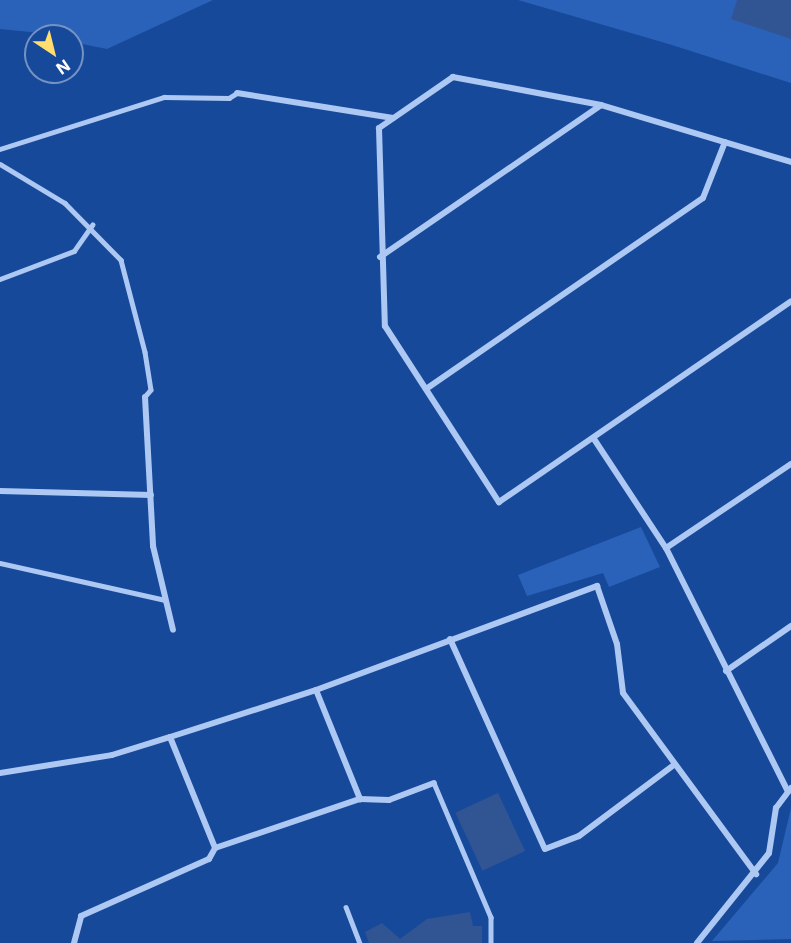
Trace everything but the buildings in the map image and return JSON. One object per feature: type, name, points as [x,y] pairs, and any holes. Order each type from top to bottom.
[{"type":"street","points":[[791,162],[601,105],[453,77],[379,128],[380,257],[386,327],[499,502],[594,439],[791,300]]},
{"type":"street","points":[[237,93],[393,118]]},
{"type":"street","points":[[380,257],[601,105]]},
{"type":"street","points":[[426,389],[703,198],[725,142]]},
{"type":"street","points":[[146,397],[153,546],[173,630]]},
{"type":"street","points":[[594,439],[666,548],[726,671],[789,789],[776,808],[769,853],[756,874],[697,943]]},
{"type":"street","points":[[666,548],[791,464]]},
{"type":"street","points":[[0,491],[151,495]]},
{"type":"street","points":[[0,773],[112,755],[170,737],[316,690],[597,586],[617,644],[623,693],[756,874]]},
{"type":"street","points":[[726,671],[791,626]]},
{"type":"street","points":[[450,639],[545,849],[579,836],[674,765]]},
{"type":"street","points":[[316,690],[360,799]]},
{"type":"street","points":[[170,737],[215,848]]},
{"type":"street","points":[[75,943],[81,916],[209,859],[215,848],[360,799],[389,800],[434,783]]},
{"type":"lane","points":[[0,149],[164,97],[229,98],[237,93]]},
{"type":"lane","points":[[0,164],[92,225],[121,260],[129,280],[151,390],[146,397]]},
{"type":"lane","points":[[0,279],[74,251],[92,225]]},
{"type":"lane","points":[[0,563],[165,600]]},
{"type":"lane","points":[[434,783],[491,917],[491,943]]},
{"type":"lane","points":[[346,907],[360,943]]},
{"type":"shaded area","points":[[0,0],[213,0],[107,49],[84,44],[84,24],[24,24],[24,31],[0,29]]},
{"type":"shaded area","points":[[518,0],[791,0],[791,83],[672,45]]},
{"type":"shaded area","points":[[737,0],[791,0],[791,39],[731,19]]},
{"type":"shaded area","points":[[641,527],[660,567],[609,587],[603,573],[527,596],[518,575]]},
{"type":"shaded area","points":[[498,793],[525,851],[482,871],[455,813]]},
{"type":"shaded area","points":[[791,808],[791,939],[712,941],[778,863]]},
{"type":"shaded area","points":[[470,912],[473,926],[482,926],[482,943],[369,943],[365,932],[382,923],[400,939],[427,919]]}]
